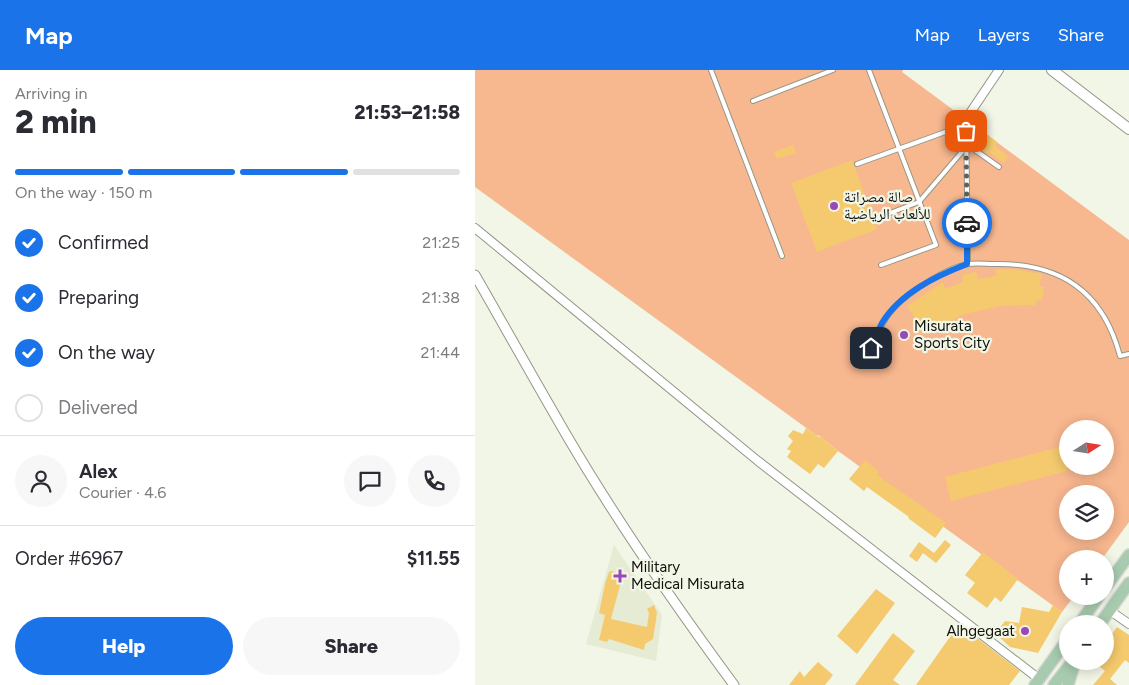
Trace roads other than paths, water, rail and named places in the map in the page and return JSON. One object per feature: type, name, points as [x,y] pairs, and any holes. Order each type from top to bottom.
[{"type":"main road","points":[[1052,70],[1129,129]]},
{"type":"main road","points":[[1114,576],[1129,555]]},
{"type":"main road","points":[[1106,615],[1129,583]]},
{"type":"main road","points":[[1037,682],[1059,651]]},
{"type":"main road","points":[[1054,685],[1066,670]]},
{"type":"main road","points":[[1068,685],[1072,670]]},
{"type":"street","points":[[966,119],[999,70]]},
{"type":"street","points":[[475,228],[758,461],[1037,682]]},
{"type":"street","points":[[475,275],[567,437],[596,483],[659,579],[734,685]]},
{"type":"street","points":[[1109,610],[1129,624]]},
{"type":"lane","points":[[711,70],[782,256]]},
{"type":"lane","points":[[753,101],[833,70]]},
{"type":"lane","points":[[869,70],[936,245],[881,264]]},
{"type":"lane","points":[[857,164],[948,130],[966,119]]},
{"type":"lane","points":[[966,119],[967,264]]},
{"type":"lane","points":[[948,130],[966,145],[999,167]]},
{"type":"lane","points":[[877,218],[919,202],[966,145]]},
{"type":"lane","points":[[871,348],[883,322],[893,309],[906,297],[943,274],[967,264],[1015,264],[1048,271],[1064,277],[1087,294],[1109,326],[1120,356],[1129,354]]},
{"type":"place","name":"صالة مصراتة للألعاب الرياضية","points":[[834,206]]},
{"type":"place","name":"Misurata Sports City","points":[[904,335]]},
{"type":"place","name":"Military Medical Misurata","points":[[620,576]]},
{"type":"place","name":"Alhgegaat","points":[[1025,631]]}]
